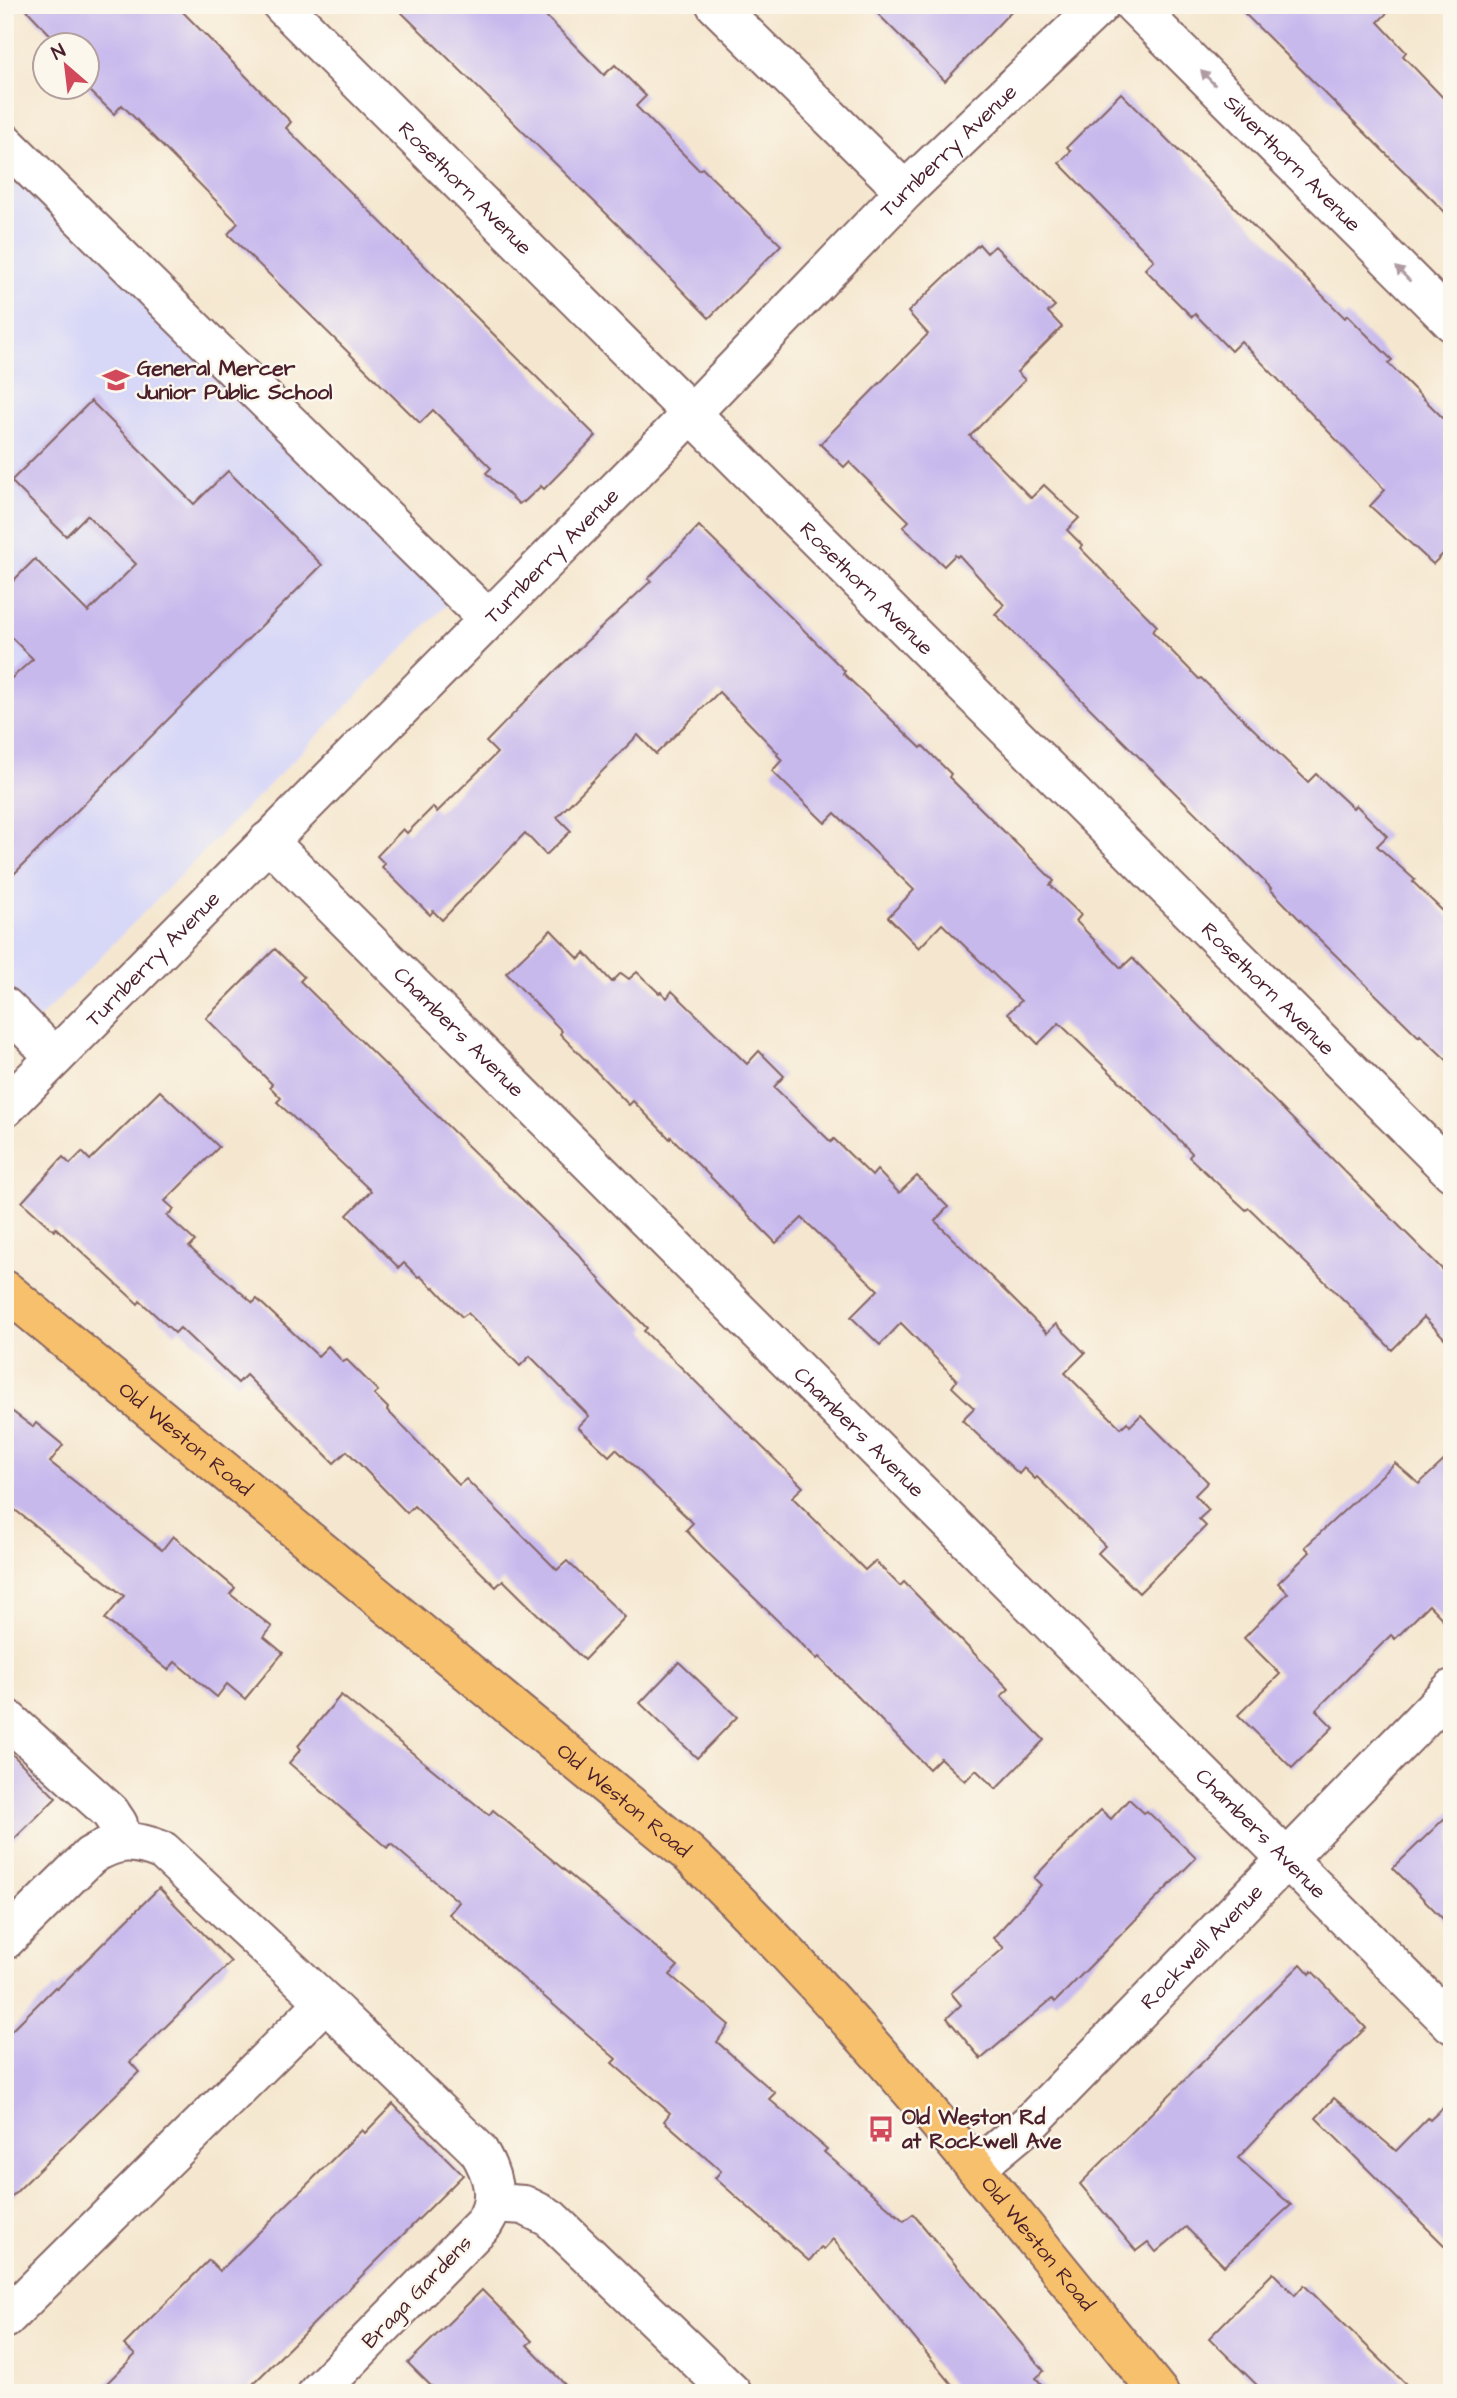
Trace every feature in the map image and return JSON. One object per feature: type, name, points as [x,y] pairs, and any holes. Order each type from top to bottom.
[{"type":"main road","name":"Old Weston Road","points":[[5,1290],[688,1853],[751,1913],[858,2030],[977,2167],[1159,2393]]},
{"type":"street","name":"Rosethorn Avenue","points":[[282,5],[1452,1172]]},
{"type":"street","points":[[716,5],[905,191]]},
{"type":"street","name":"Turnberry Avenue","points":[[5,1108],[693,413],[905,191],[1100,5]]},
{"type":"street","name":"Silverthorn Avenue","points":[[1135,5],[1452,322]]},
{"type":"street","points":[[5,143],[488,619]]},
{"type":"street","name":"Chambers Avenue","points":[[268,841],[1452,2024]]},
{"type":"street","points":[[5,1007],[55,1057]]},
{"type":"street","name":"Rockwell Avenue","points":[[977,2167],[1031,2122],[1452,1689]]},
{"type":"street","points":[[5,1717],[110,1812],[129,1842]]},
{"type":"street","points":[[5,1940],[90,1856],[105,1846],[129,1842],[163,1851],[326,2002],[478,2150],[487,2165],[493,2192],[550,2218],[732,2393]]},
{"type":"street","points":[[5,2319],[326,2002]]},
{"type":"street","name":"Braga Gardens","points":[[336,2387],[484,2223],[493,2192]]},
{"type":"shaded area","name":"General Mercer Junior Public School","points":[[5,160],[450,601],[36,1022],[5,991]]},
{"type":"building","points":[[22,5],[176,5],[291,122],[286,128],[596,436],[544,489],[541,486],[519,504],[486,473],[491,468],[433,410],[420,423],[228,234],[238,223],[122,105],[114,114],[102,102],[102,32],[48,32]]},
{"type":"building","points":[[394,5],[535,5],[604,75],[615,65],[646,96],[636,106],[699,170],[702,168],[781,245],[709,318]]},
{"type":"building","points":[[869,5],[1017,5],[945,81]]},
{"type":"building","points":[[1236,5],[1395,5],[1378,22],[1406,52],[1403,56],[1452,107],[1452,219]]},
{"type":"building","points":[[1121,93],[1345,318],[1347,315],[1392,360],[1388,363],[1452,427],[1452,545],[1433,564],[1370,506],[1385,490],[1241,341],[1231,351],[1195,314],[1192,317],[1170,295],[1145,269],[1154,260],[1059,163],[1071,151],[1067,147]]},
{"type":"building","points":[[979,244],[987,253],[995,246],[1055,306],[1048,312],[1062,327],[1017,372],[1025,380],[970,436],[1031,498],[1044,485],[1079,518],[1067,530],[1082,545],[1080,548],[1157,626],[1152,631],[1308,782],[1316,774],[1353,808],[1356,805],[1387,836],[1377,846],[1415,880],[1413,882],[1452,920],[1452,1065],[1420,1035],[1419,1037],[1308,928],[995,614],[1004,605],[959,555],[955,555],[944,566],[903,527],[909,521],[849,462],[844,467],[820,444],[928,334],[908,312]]},
{"type":"building","points":[[91,401],[194,504],[228,471],[322,565],[5,883],[5,684],[33,659],[5,631],[5,589],[35,559],[88,612],[136,564],[87,515],[66,536],[11,481]]},
{"type":"building","points":[[699,526],[845,671],[843,673],[951,774],[949,777],[1054,881],[1050,885],[1081,915],[1076,921],[1121,968],[1132,958],[1452,1279],[1452,1346],[1424,1317],[1392,1350],[1249,1208],[1246,1210],[1189,1157],[1192,1153],[1168,1128],[1059,1023],[1038,1044],[1008,1013],[1021,1001],[942,924],[919,948],[888,917],[914,890],[835,813],[825,823],[772,771],[782,760],[778,753],[719,692],[656,754],[638,735],[557,817],[571,831],[546,855],[525,833],[442,920],[433,911],[430,915],[382,867],[385,864],[377,856],[403,829],[407,833],[433,807],[437,812],[497,753],[486,742],[555,671],[651,581],[648,579]]},
{"type":"building","points":[[551,930],[579,959],[585,953],[612,982],[621,973],[629,979],[637,972],[667,998],[672,991],[747,1064],[759,1051],[784,1076],[774,1087],[831,1142],[834,1139],[872,1176],[877,1170],[899,1193],[917,1176],[948,1207],[935,1221],[1047,1333],[1056,1324],[1085,1353],[1065,1373],[1121,1428],[1127,1422],[1130,1426],[1141,1415],[1208,1482],[1195,1495],[1209,1510],[1199,1519],[1206,1526],[1139,1593],[1098,1553],[1105,1546],[1037,1477],[1035,1479],[1024,1468],[1019,1474],[962,1420],[974,1408],[952,1387],[957,1380],[901,1323],[880,1345],[851,1317],[878,1290],[802,1218],[776,1243],[671,1137],[670,1139],[633,1101],[629,1105],[560,1034],[562,1031],[506,973]]},
{"type":"building","points":[[275,949],[304,977],[300,981],[579,1255],[605,1286],[647,1328],[644,1331],[803,1487],[792,1497],[865,1570],[875,1561],[900,1586],[904,1582],[1009,1689],[1001,1696],[1044,1740],[996,1789],[976,1770],[965,1781],[940,1758],[929,1769],[819,1657],[817,1659],[702,1547],[686,1530],[693,1523],[616,1449],[609,1456],[578,1427],[589,1416],[530,1356],[520,1366],[468,1313],[462,1317],[434,1287],[418,1277],[404,1263],[399,1268],[347,1215],[371,1191],[277,1102],[281,1098],[270,1087],[272,1084],[206,1018]]},
{"type":"building","points":[[160,1091],[219,1147],[165,1201],[174,1209],[167,1216],[195,1241],[189,1247],[253,1303],[257,1299],[318,1356],[328,1346],[343,1362],[347,1360],[378,1391],[374,1394],[387,1410],[459,1485],[466,1479],[557,1570],[567,1561],[625,1617],[584,1660],[503,1580],[496,1587],[414,1506],[407,1513],[347,1451],[334,1463],[246,1375],[238,1383],[180,1328],[175,1333],[140,1301],[138,1304],[56,1228],[54,1231],[22,1202],[63,1157],[70,1164],[82,1152],[90,1160]]},
{"type":"building","points":[[5,1406],[33,1427],[36,1423],[63,1445],[50,1462],[162,1550],[173,1536],[235,1588],[230,1594],[272,1627],[264,1637],[283,1653],[245,1699],[227,1684],[217,1697],[175,1662],[168,1670],[105,1619],[124,1596],[5,1502]]},
{"type":"building","points":[[1452,1453],[1452,1629],[1429,1605],[1395,1639],[1391,1635],[1316,1710],[1333,1727],[1292,1768],[1238,1715],[1280,1674],[1244,1638],[1288,1593],[1278,1583],[1310,1552],[1305,1547],[1395,1463],[1419,1484]]},
{"type":"building","points":[[679,1662],[737,1717],[697,1758],[640,1703]]},
{"type":"building","points":[[341,1695],[489,1815],[493,1810],[678,1966],[670,1975],[729,2025],[717,2042],[775,2093],[769,2099],[827,2149],[824,2152],[904,2221],[913,2214],[1044,2371],[1036,2378],[1049,2393],[959,2393],[833,2239],[824,2249],[821,2247],[809,2261],[715,2178],[721,2171],[664,2121],[670,2113],[612,2063],[616,2059],[449,1914],[459,1902],[391,1844],[387,1848],[289,1763],[301,1749],[298,1746]]},
{"type":"building","points":[[5,1747],[56,1798],[5,1848]]},
{"type":"building","points":[[1129,1799],[1144,1813],[1147,1811],[1196,1858],[1055,2002],[1052,1999],[981,2059],[947,2018],[961,2005],[951,1993],[1004,1948],[993,1938],[1041,1885],[1034,1878],[1101,1810],[1111,1819]]},
{"type":"building","points":[[1452,1811],[1452,1928],[1393,1868]]},
{"type":"building","points":[[159,1888],[231,1962],[130,2062],[139,2072],[5,2203],[5,2037]]},
{"type":"building","points":[[1301,1964],[1310,1974],[1312,1971],[1366,2028],[1238,2158],[1291,2205],[1224,2266],[1186,2227],[1156,2252],[1148,2242],[1136,2251],[1080,2184]]},
{"type":"building","points":[[1334,2098],[1396,2151],[1428,2118],[1430,2120],[1452,2099],[1452,2253],[1316,2118]]},
{"type":"building","points":[[393,2104],[463,2175],[244,2393],[97,2393],[135,2355],[124,2345],[209,2260],[220,2271],[362,2130],[365,2133]]},
{"type":"building","points":[[1273,2273],[1295,2295],[1304,2285],[1415,2393],[1265,2393],[1209,2338]]},
{"type":"building","points":[[482,2290],[532,2341],[527,2345],[573,2393],[438,2393],[408,2363]]},
{"type":"place","name":"General Mercer Junior Public School","points":[[116,380]]},
{"type":"place","name":"Old Weston Rd at Rockwell Ave","points":[[881,2129]]}]
